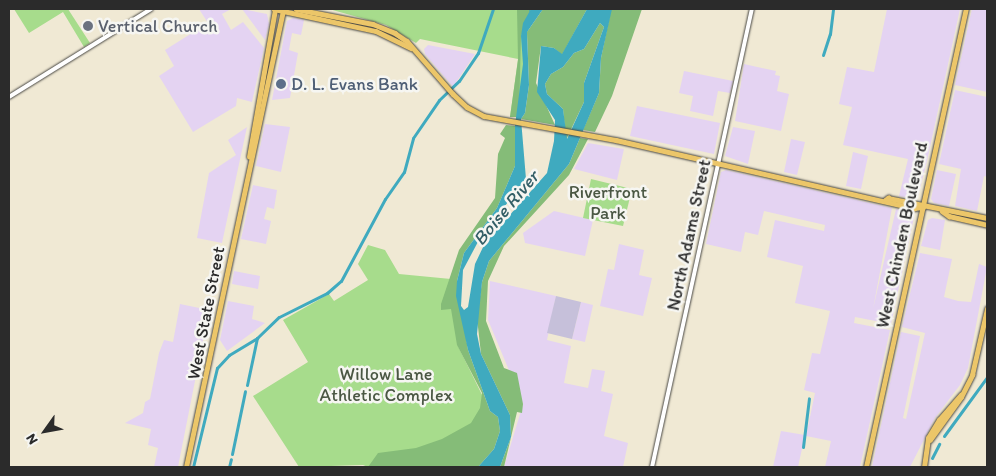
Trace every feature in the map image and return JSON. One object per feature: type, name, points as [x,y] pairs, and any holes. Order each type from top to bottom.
[{"type":"main road","points":[[274,9],[376,31],[416,52]]},
{"type":"main road","name":"West State Street","points":[[249,164],[253,125],[274,9]]},
{"type":"main road","points":[[296,9],[384,28],[402,38],[453,94],[467,107],[484,116],[594,136],[885,200],[987,218]]},
{"type":"main road","name":"West Chinden Boulevard","points":[[866,467],[966,9]]},
{"type":"main road","name":"West State Street","points":[[186,467],[212,354],[249,164],[264,107],[283,10]]},
{"type":"main road","name":"West State Street","points":[[260,91],[260,105],[264,107]]},
{"type":"main road","name":"West State Street","points":[[253,125],[256,128],[254,145]]},
{"type":"main road","points":[[942,211],[949,216],[987,225]]},
{"type":"main road","points":[[924,467],[930,440],[961,395],[972,375],[987,308]]},
{"type":"street","points":[[9,97],[151,9]]},
{"type":"street","name":"North Adams Street","points":[[652,467],[752,9]]},
{"type":"shaded area","points":[[199,9],[231,9],[222,14],[231,30],[243,22],[264,48],[252,102],[237,98],[236,106],[193,132],[159,76],[174,66],[165,50],[208,23]]},
{"type":"shaded area","points":[[242,9],[267,14],[269,24],[265,40]]},
{"type":"shaded area","points":[[887,9],[960,9],[927,161],[918,196],[913,199],[899,196],[908,159],[843,145],[852,107],[839,104],[847,67],[874,72]]},
{"type":"shaded area","points":[[972,9],[987,9],[987,92],[955,85]]},
{"type":"shaded area","points":[[293,18],[304,20],[301,35],[292,33],[289,50],[298,53],[290,98],[272,100],[287,21]]},
{"type":"shaded area","points":[[428,45],[475,54],[453,87],[425,54],[424,49]]},
{"type":"shaded area","points":[[744,64],[776,71],[775,75],[780,76],[777,91],[789,94],[781,131],[735,121]]},
{"type":"shaded area","points":[[684,71],[733,81],[730,93],[718,91],[713,116],[690,111],[693,96],[679,93]]},
{"type":"shaded area","points":[[955,90],[987,97],[987,177],[984,176],[977,211],[955,206],[961,169],[939,164]]},
{"type":"shaded area","points":[[637,106],[720,123],[714,154],[630,136]]},
{"type":"shaded area","points":[[265,124],[290,127],[281,172],[256,166]]},
{"type":"shaded area","points":[[247,127],[222,243],[197,238],[209,173],[236,155],[228,140]]},
{"type":"shaded area","points":[[733,127],[755,131],[748,164],[725,156]]},
{"type":"shaded area","points":[[791,139],[805,142],[797,175],[784,172]]},
{"type":"shaded area","points":[[588,143],[624,149],[617,180],[574,169]]},
{"type":"shaded area","points":[[853,152],[868,156],[861,189],[846,186]]},
{"type":"shaded area","points":[[726,170],[892,208],[873,309],[896,209],[911,212],[914,217],[891,324],[855,317],[854,323],[890,330],[860,467],[825,467],[831,441],[806,436],[815,393],[804,390],[812,353],[820,354],[830,311],[795,303],[803,266],[767,257],[775,220],[824,231],[825,225],[764,211],[758,235],[745,232],[741,252],[706,244],[721,172]]},
{"type":"shaded area","points":[[937,170],[956,174],[949,206],[934,203],[931,199]]},
{"type":"shaded area","points":[[253,185],[277,190],[274,209],[267,207],[264,219],[271,221],[266,244],[241,239]]},
{"type":"shaded area","points":[[554,211],[593,220],[585,256],[525,243],[523,233]]},
{"type":"shaded area","points":[[932,218],[945,220],[940,250],[921,246],[928,220]]},
{"type":"shaded area","points":[[619,244],[644,250],[639,275],[652,278],[643,316],[600,306],[608,269],[614,270]]},
{"type":"shaded area","points":[[920,253],[952,259],[944,297],[958,301],[971,302],[979,264],[987,267],[968,368],[960,385],[935,418],[910,467],[872,467],[901,332],[920,336],[903,418],[906,419],[925,333],[902,327]]},
{"type":"shaded area","points":[[234,271],[260,276],[258,289],[232,284]]},
{"type":"shaded area","points":[[490,281],[556,296],[547,340],[571,346],[564,383],[588,388],[592,369],[605,371],[601,391],[613,394],[604,436],[628,443],[623,467],[504,467],[523,404],[488,320]]},
{"type":"shaded area","points":[[556,296],[581,302],[572,339],[547,333]]},
{"type":"shaded area","points":[[228,301],[254,306],[252,319],[265,323],[227,351],[220,340]]},
{"type":"shaded area","points":[[581,302],[593,305],[585,342],[572,339]]},
{"type":"shaded area","points":[[180,304],[209,310],[178,467],[154,467],[158,448],[148,445],[151,429],[125,423],[143,413],[145,402],[150,399],[159,353],[164,340],[173,342]]},
{"type":"shaded area","points":[[781,431],[805,435],[798,467],[773,467]]},
{"type":"green space","points":[[14,9],[68,9],[90,43],[84,47],[63,12],[29,33]]},
{"type":"green space","points":[[329,9],[531,9],[517,117],[510,117],[518,59],[420,39],[416,43],[386,25]]},
{"type":"green space","points":[[517,9],[531,9],[521,36],[519,117],[510,117],[518,60]]},
{"type":"green space","points":[[543,9],[587,9],[562,55],[554,48],[541,46],[536,83],[555,125],[521,119],[525,113],[529,85],[527,32]]},
{"type":"green space","points":[[642,9],[612,96],[595,132],[583,130],[599,93],[601,58],[611,10]]},
{"type":"green space","points":[[600,23],[604,27],[584,83],[584,102],[566,140],[563,109],[547,94],[545,84],[551,74],[563,67],[574,53],[584,49]]},
{"type":"green space","points":[[506,125],[515,126],[515,166],[497,208],[464,253],[457,281],[468,350],[490,411],[498,417],[500,431],[494,449],[478,467],[368,467],[378,453],[416,448],[442,439],[471,423],[480,408],[482,393],[457,345],[451,309],[441,310],[441,304],[459,250],[495,198],[498,154],[505,138],[500,134]]},
{"type":"green space","points":[[580,138],[588,139],[569,175],[504,246],[488,281],[486,321],[504,368],[517,373],[523,404],[522,413],[517,412],[504,467],[500,467],[511,437],[510,415],[481,354],[477,318],[482,282],[489,261],[569,164]]},
{"type":"green space","name":"Riverfront Park","points":[[591,179],[632,189],[623,226],[583,218]]},
{"type":"green space","name":"Willow Lane Athletic Complex","points":[[368,245],[385,250],[399,274],[451,279],[458,346],[485,401],[495,434],[368,467],[363,465],[299,467],[253,396],[308,362],[283,320],[329,294],[334,301],[368,280],[358,264]]},
{"type":"water","points":[[531,9],[543,9],[527,32],[529,85],[525,113],[521,119],[526,179],[480,238],[463,270],[461,306],[464,310],[468,307],[475,264],[485,243],[547,173],[554,141],[555,120],[537,92],[541,46],[554,48],[562,54],[587,9],[612,9],[601,58],[599,93],[569,164],[489,261],[482,282],[477,334],[481,354],[510,415],[511,437],[500,467],[478,467],[494,449],[500,431],[498,417],[490,411],[468,350],[456,296],[457,281],[464,253],[497,208],[515,166],[515,125],[523,64],[521,36],[523,23]],"holes":[[[600,23],[604,27],[584,83],[584,102],[567,139],[563,109],[547,94],[545,84],[551,74],[563,67],[574,53],[584,49]]]},
{"type":"waterway","points":[[193,467],[217,368],[229,355],[257,338],[279,317],[327,293],[341,281],[385,199],[404,172],[413,138],[439,100],[459,81],[478,53],[493,9]]},
{"type":"waterway","points":[[823,55],[830,34],[833,9]]},
{"type":"waterway","points":[[247,385],[257,338]]},
{"type":"waterway","points":[[944,436],[987,377]]},
{"type":"waterway","points":[[232,454],[245,391]]},
{"type":"waterway","points":[[803,447],[809,398]]},
{"type":"waterway","points":[[932,458],[939,444]]},
{"type":"waterway","points":[[229,467],[231,459]]},
{"type":"place","name":"Vertical Church","points":[[88,26]]},
{"type":"place","name":"D. L. Evans Bank","points":[[281,84]]},
{"type":"water label","name":"Boise River","points":[[506,208]]}]
